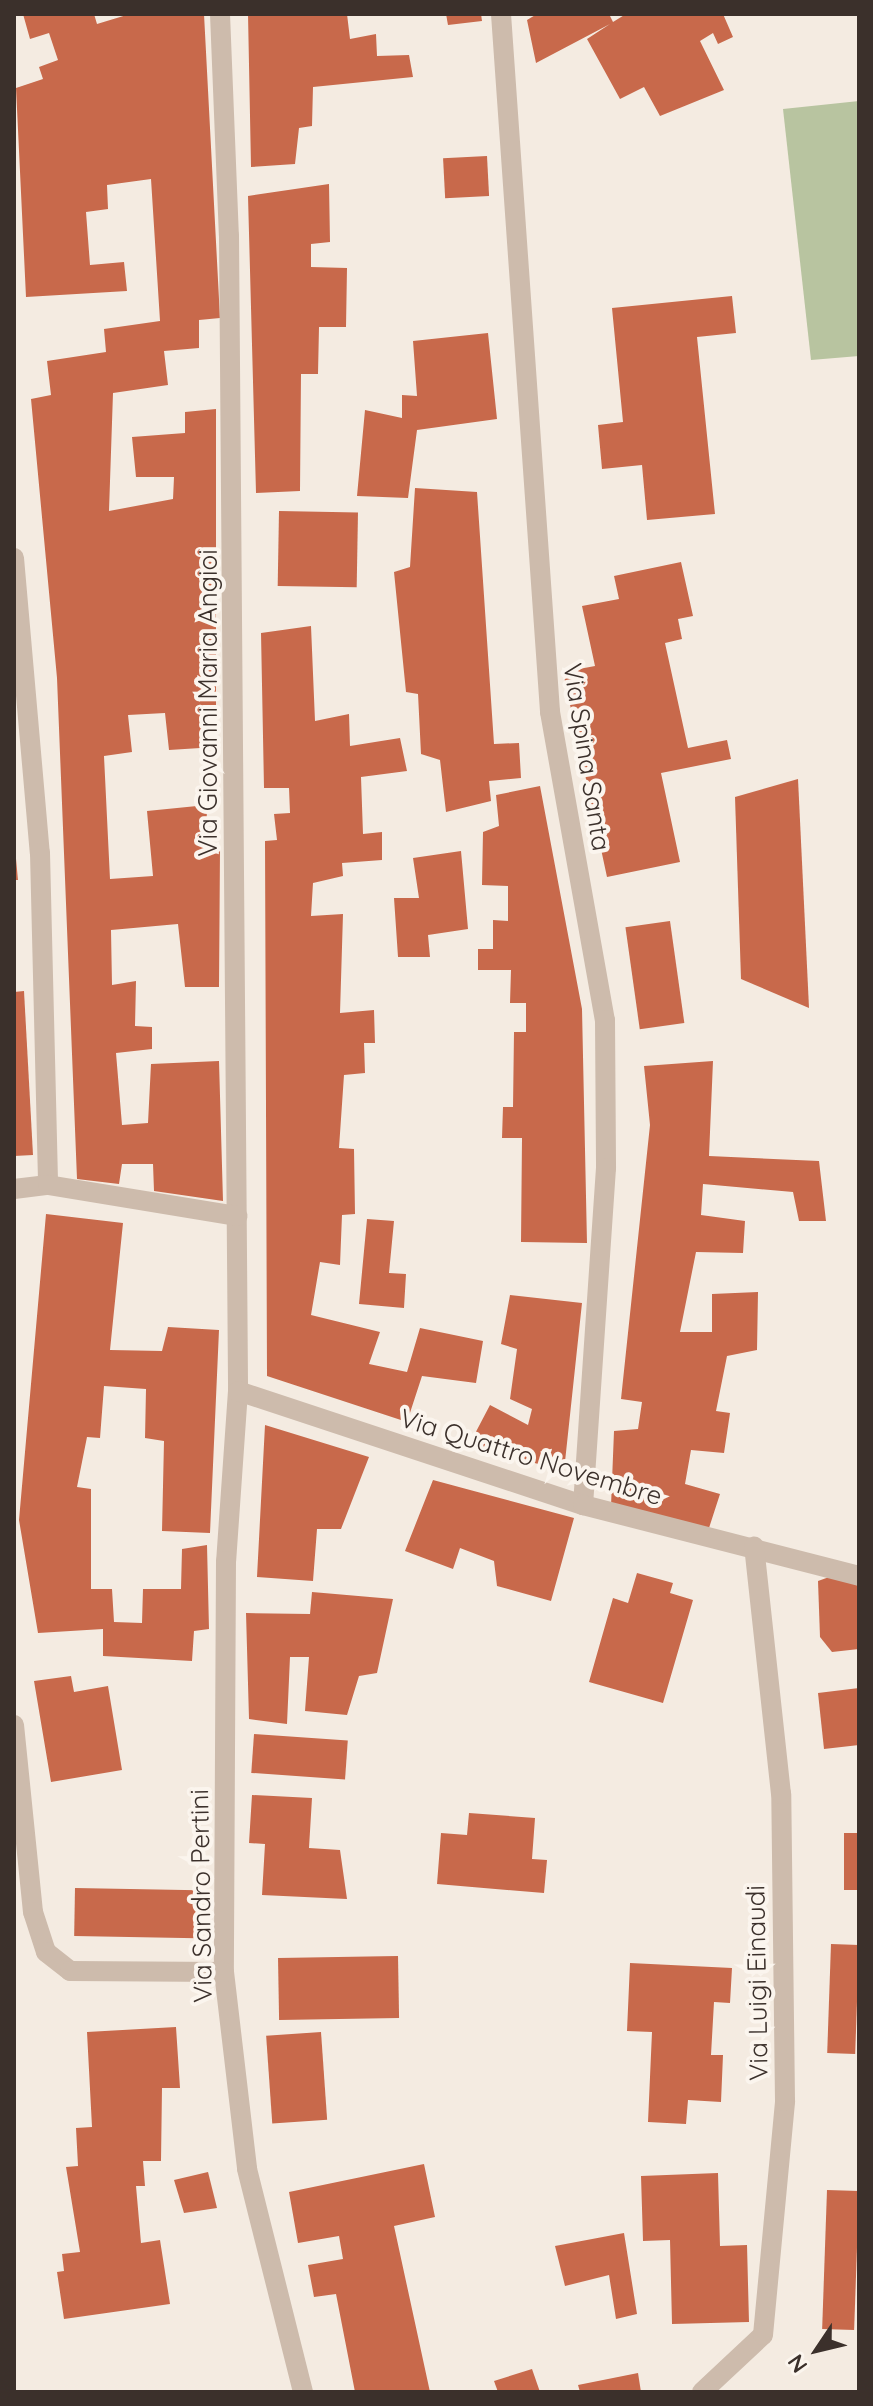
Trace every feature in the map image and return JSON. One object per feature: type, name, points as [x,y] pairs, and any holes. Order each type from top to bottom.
[{"type":"street","name":"Via Giovanni Maria Angioi","points":[[220,14],[229,236],[238,1391]]},
{"type":"street","name":"Via Spina Santa","points":[[501,14],[550,712],[605,1020],[606,1168],[583,1505]]},
{"type":"street","points":[[14,558],[40,853],[48,1185]]},
{"type":"street","points":[[14,1189],[48,1185],[237,1216]]},
{"type":"street","name":"Via Quattro Novembre","points":[[238,1391],[583,1505],[754,1546],[859,1576]]},
{"type":"street","name":"Via Sandro Pertini","points":[[238,1391],[226,1561],[224,1972],[247,2169],[303,2392]]},
{"type":"street","name":"Via Luigi Einaudi","points":[[702,2392],[763,2335],[785,2101],[781,1794],[754,1546]]},
{"type":"street","points":[[14,1725],[33,1912],[46,1952],[70,1971],[224,1972]]},
{"type":"green space","points":[[859,101],[859,356],[811,360],[783,109]]},
{"type":"building","points":[[23,14],[94,14],[97,24],[130,14],[204,14],[220,318],[199,320],[199,348],[164,351],[168,385],[113,393],[109,511],[173,499],[174,477],[136,477],[132,437],[185,433],[185,412],[216,409],[216,747],[169,750],[165,713],[128,715],[132,752],[104,756],[110,879],[153,876],[147,811],[207,805],[206,850],[220,849],[219,987],[185,987],[178,924],[111,930],[112,985],[136,981],[135,1026],[152,1027],[152,1049],[116,1053],[122,1125],[148,1123],[151,1064],[219,1061],[223,1201],[154,1191],[153,1164],[122,1164],[119,1184],[77,1179],[57,678],[31,399],[51,395],[47,361],[106,352],[104,329],[160,321],[151,179],[107,185],[108,209],[86,212],[90,265],[124,262],[127,291],[26,297],[16,88],[43,79],[39,67],[58,60],[49,33],[30,39]]},
{"type":"building","points":[[248,14],[347,14],[350,39],[376,34],[377,56],[409,55],[413,77],[313,87],[312,126],[299,128],[295,164],[251,167]]},
{"type":"building","points":[[446,14],[481,14],[482,21],[448,25]]},
{"type":"building","points":[[537,14],[609,14],[613,22],[626,14],[723,14],[733,37],[718,44],[713,33],[700,41],[724,90],[660,116],[644,87],[620,99],[587,39],[610,24],[536,63],[527,20]]},
{"type":"building","points":[[487,156],[489,196],[445,198],[443,158]]},
{"type":"building","points":[[329,184],[330,242],[311,244],[311,267],[347,268],[346,327],[319,327],[318,374],[301,374],[300,491],[256,493],[248,196]]},
{"type":"building","points":[[732,296],[736,333],[697,337],[715,514],[647,520],[642,465],[602,469],[598,425],[623,422],[612,308]]},
{"type":"building","points":[[488,333],[497,419],[417,430],[408,498],[357,496],[365,410],[402,418],[402,395],[417,396],[413,341]]},
{"type":"building","points":[[415,488],[477,492],[494,744],[519,743],[521,778],[489,781],[491,801],[446,812],[440,760],[421,754],[418,694],[406,692],[394,572],[410,567]]},
{"type":"building","points":[[279,511],[358,512],[357,587],[278,586]]},
{"type":"building","points":[[681,562],[693,616],[678,619],[682,639],[665,643],[688,748],[727,740],[731,759],[661,773],[680,862],[607,877],[563,672],[595,666],[582,606],[619,599],[614,576]]},
{"type":"building","points":[[311,626],[315,721],[349,714],[350,746],[400,738],[407,771],[361,777],[363,834],[382,832],[382,860],[342,863],[343,876],[313,883],[311,916],[343,914],[340,1013],[374,1010],[375,1043],[364,1043],[365,1073],[344,1075],[339,1148],[354,1149],[355,1214],[342,1215],[340,1265],[320,1262],[311,1315],[380,1332],[369,1364],[407,1372],[420,1328],[483,1341],[476,1383],[422,1376],[407,1422],[267,1376],[265,841],[277,840],[274,814],[290,813],[289,788],[264,788],[261,633]]},
{"type":"building","points":[[798,779],[809,1008],[741,979],[735,797]]},
{"type":"building","points":[[540,786],[582,1009],[587,1243],[521,1242],[522,1138],[502,1138],[503,1107],[513,1107],[514,1032],[526,1032],[526,1003],[510,1003],[511,970],[478,970],[478,949],[493,949],[493,920],[508,921],[508,886],[482,885],[483,832],[499,826],[496,795]]},
{"type":"building","points":[[14,838],[18,880],[14,880]]},
{"type":"building","points":[[461,851],[468,929],[428,935],[430,957],[398,957],[394,898],[419,898],[413,858]]},
{"type":"building","points":[[670,921],[684,1023],[640,1029],[625,927]]},
{"type":"building","points":[[24,991],[33,1155],[14,1156],[14,992]]},
{"type":"building","points":[[713,1061],[709,1156],[819,1161],[826,1221],[799,1221],[793,1192],[703,1184],[701,1215],[745,1221],[743,1253],[696,1252],[680,1332],[712,1332],[712,1294],[758,1292],[757,1350],[727,1356],[716,1411],[730,1413],[724,1453],[691,1450],[685,1484],[720,1494],[709,1528],[611,1506],[614,1431],[638,1429],[642,1402],[621,1399],[650,1125],[644,1066]]},
{"type":"building","points":[[46,1214],[123,1223],[110,1350],[162,1351],[168,1327],[219,1330],[210,1533],[162,1531],[164,1441],[145,1438],[146,1389],[104,1386],[100,1438],[87,1437],[77,1487],[91,1489],[91,1589],[112,1589],[114,1622],[142,1623],[143,1589],[181,1589],[182,1549],[207,1545],[209,1629],[194,1631],[192,1661],[103,1656],[103,1629],[38,1633],[19,1520]]},
{"type":"building","points":[[367,1219],[394,1221],[389,1273],[406,1274],[404,1308],[359,1304]]},
{"type":"building","points":[[510,1295],[582,1303],[564,1471],[469,1445],[490,1405],[528,1425],[532,1409],[510,1399],[517,1349],[501,1344]]},
{"type":"building","points":[[265,1425],[369,1457],[341,1529],[317,1529],[313,1581],[257,1577]]},
{"type":"building","points":[[433,1480],[574,1518],[551,1601],[497,1586],[494,1561],[460,1548],[453,1569],[405,1551]]},
{"type":"building","points":[[637,1573],[673,1583],[670,1593],[693,1600],[663,1703],[589,1682],[613,1598],[628,1603]]},
{"type":"building","points":[[832,1576],[859,1586],[859,1649],[832,1652],[820,1637],[818,1581]]},
{"type":"building","points":[[312,1592],[393,1599],[377,1673],[359,1676],[347,1715],[305,1711],[309,1657],[290,1657],[287,1724],[249,1719],[246,1613],[310,1614]]},
{"type":"building","points":[[71,1676],[74,1692],[108,1686],[122,1770],[51,1782],[34,1681]]},
{"type":"building","points":[[859,1688],[859,1745],[824,1749],[818,1693]]},
{"type":"building","points":[[254,1734],[348,1741],[345,1779],[251,1773]]},
{"type":"building","points":[[252,1795],[312,1798],[309,1848],[340,1850],[347,1899],[262,1895],[265,1844],[249,1843]]},
{"type":"building","points":[[469,1813],[535,1818],[532,1859],[547,1860],[544,1893],[437,1884],[441,1833],[467,1835]]},
{"type":"building","points":[[844,1833],[859,1833],[859,1890],[844,1890]]},
{"type":"building","points":[[75,1888],[198,1890],[197,1938],[74,1936]]},
{"type":"building","points":[[831,1944],[859,1945],[855,2054],[827,2053]]},
{"type":"building","points":[[398,1956],[399,2018],[279,2020],[278,1958]]},
{"type":"building","points":[[630,1963],[732,1968],[730,2003],[714,2002],[711,2055],[723,2055],[721,2102],[688,2100],[686,2124],[648,2122],[652,2032],[627,2031]]},
{"type":"building","points":[[176,2027],[180,2088],[162,2088],[161,2161],[143,2161],[145,2186],[136,2186],[141,2243],[160,2240],[170,2304],[64,2319],[57,2272],[64,2271],[62,2254],[80,2252],[66,2167],[78,2166],[76,2128],[92,2127],[87,2032]]},
{"type":"building","points":[[321,2032],[327,2120],[272,2124],[266,2036]]},
{"type":"building","points":[[424,2164],[435,2217],[394,2226],[430,2392],[355,2392],[336,2294],[314,2297],[308,2265],[343,2259],[339,2236],[298,2243],[289,2192]]},
{"type":"building","points":[[208,2172],[217,2208],[184,2213],[174,2180]]},
{"type":"building","points":[[718,2173],[720,2246],[747,2245],[749,2322],[672,2324],[670,2240],[643,2241],[641,2176]]},
{"type":"building","points":[[827,2190],[859,2191],[854,2330],[822,2329]]},
{"type":"building","points":[[624,2233],[637,2314],[616,2319],[609,2275],[565,2286],[555,2246]]},
{"type":"building","points":[[532,2369],[540,2392],[498,2392],[494,2381]]},
{"type":"building","points":[[638,2373],[641,2392],[580,2392],[578,2385]]}]
